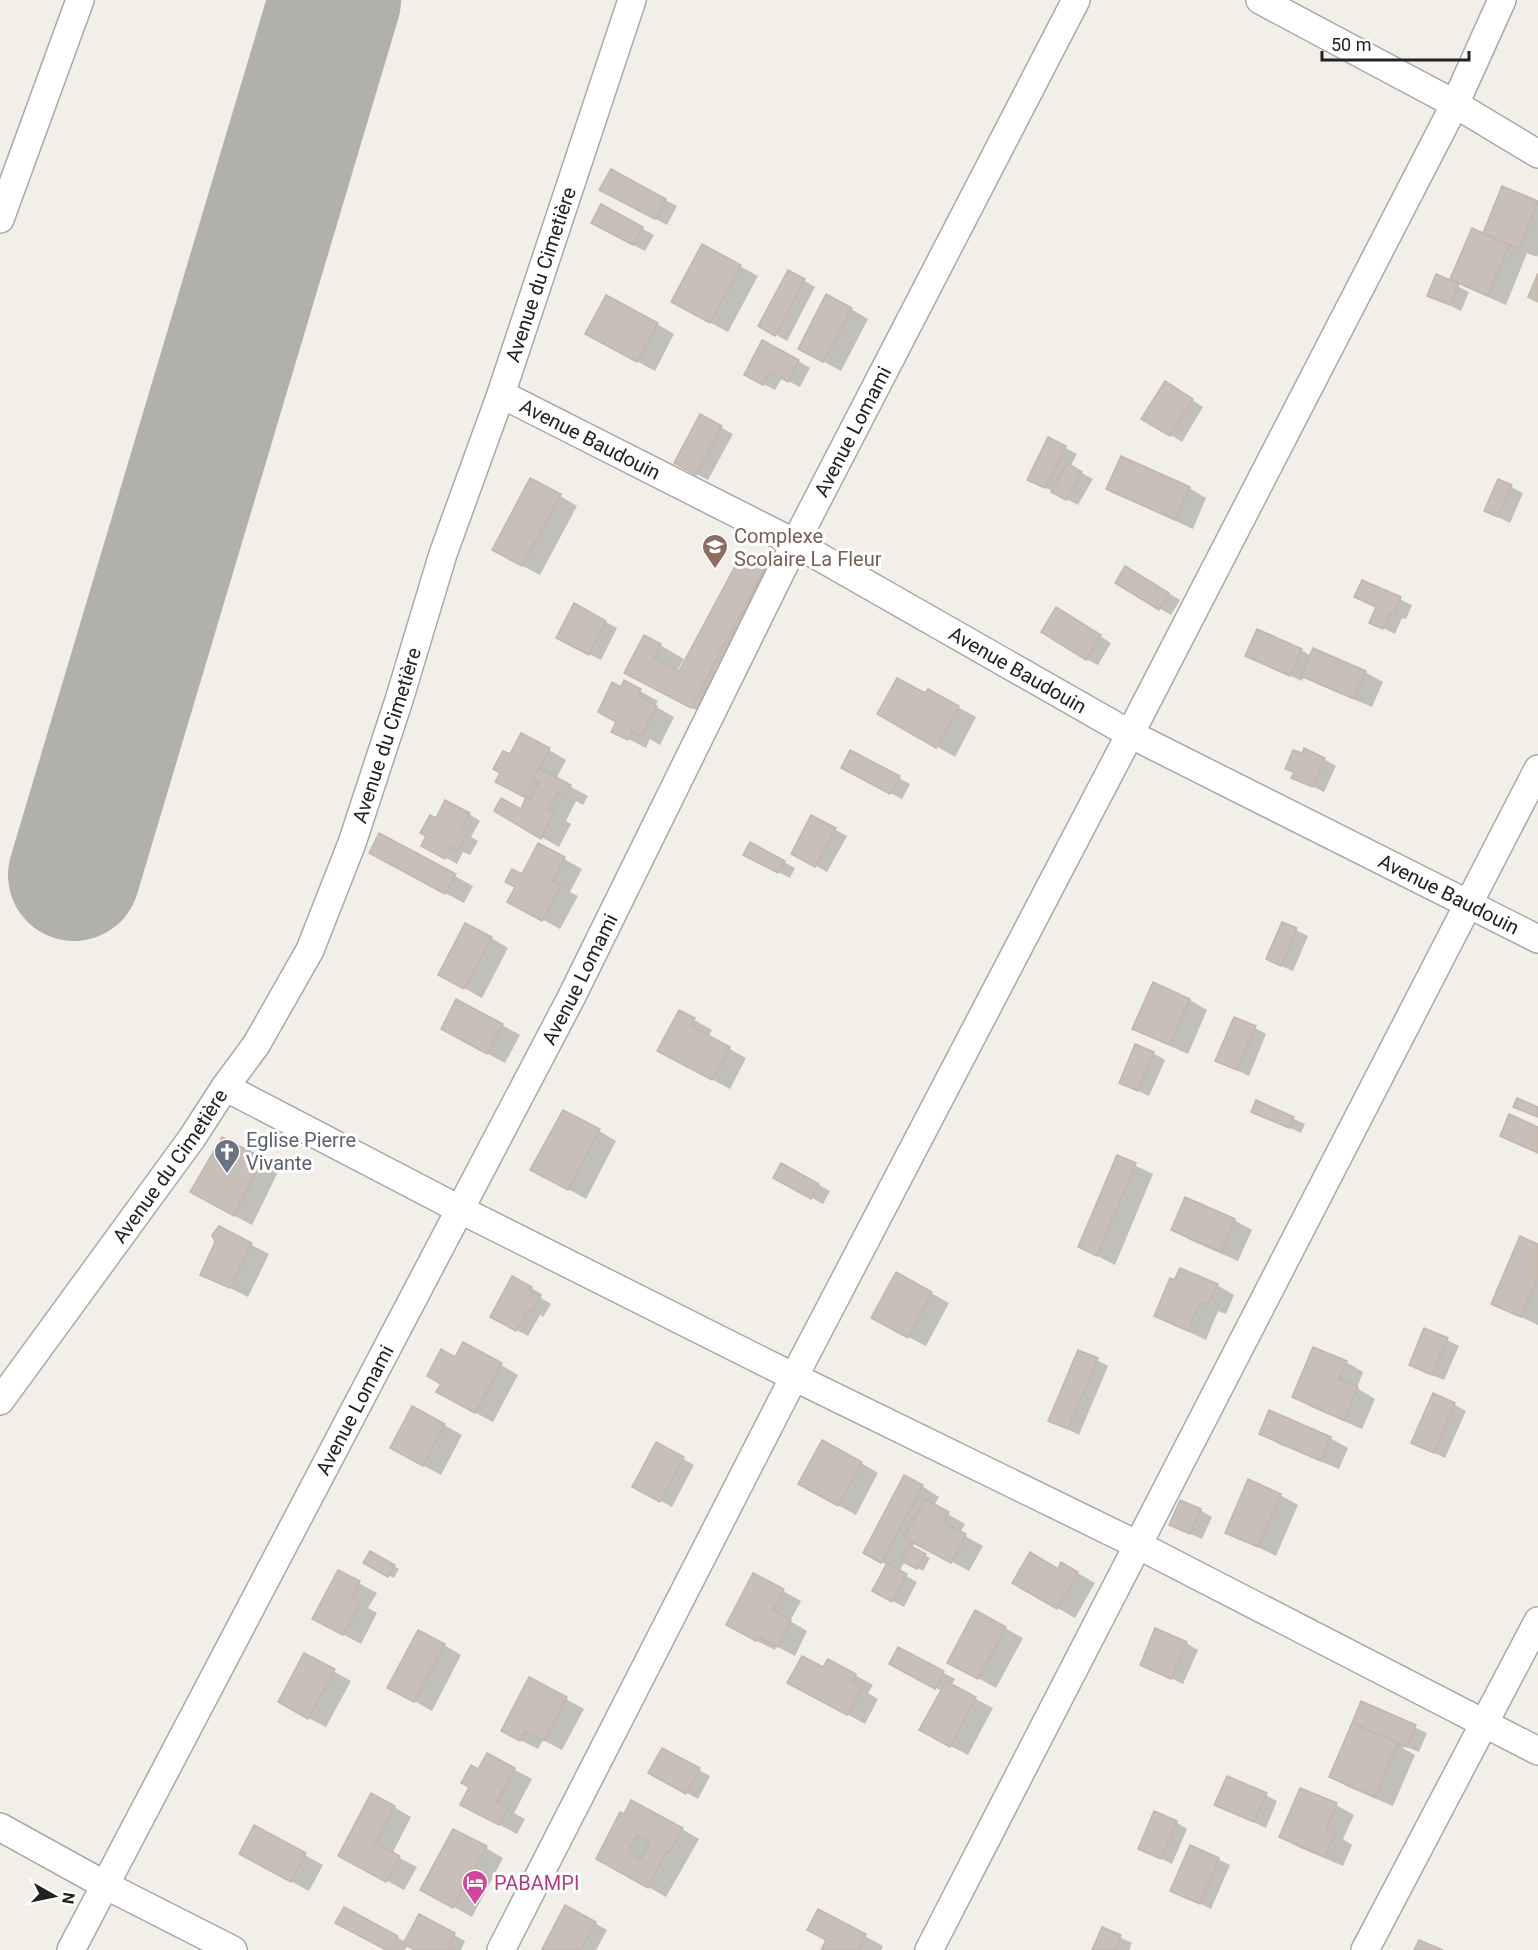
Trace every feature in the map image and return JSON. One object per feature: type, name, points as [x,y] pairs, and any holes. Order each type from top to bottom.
[{"type":"street","points":[[0,219],[80,0]]},
{"type":"street","name":"Avenue du Cimetière","points":[[0,1401],[192,1138],[256,1045],[310,950],[352,843],[399,700],[443,554],[501,394],[632,0]]},
{"type":"street","name":"Avenue Lomami","points":[[71,1950],[571,998],[795,543],[1076,0]]},
{"type":"street","points":[[1260,0],[1293,8],[1538,154]]},
{"type":"street","points":[[501,1950],[794,1377],[1130,734],[1455,104],[1502,0]]},
{"type":"street","name":"Avenue Baudouin","points":[[501,394],[795,543],[1130,734],[1538,939]]},
{"type":"street","points":[[929,1950],[1538,769]]},
{"type":"street","points":[[225,1087],[461,1210],[794,1377],[1138,1545],[1538,1750]]},
{"type":"street","points":[[1365,1950],[1538,1621]]},
{"type":"street","points":[[0,1827],[105,1885],[233,1950]]},
{"type":"building","points":[[611,169],[666,199],[655,219],[599,190]]},
{"type":"building","points":[[1502,186],[1538,201],[1519,249],[1483,233]]},
{"type":"building","points":[[601,204],[643,227],[633,245],[591,223]]},
{"type":"building","points":[[1472,228],[1509,245],[1488,296],[1450,279]]},
{"type":"building","points":[[702,244],[741,265],[710,323],[671,302]]},
{"type":"building","points":[[788,270],[805,279],[775,336],[758,326]]},
{"type":"building","points":[[1538,273],[1538,302],[1528,297]]},
{"type":"building","points":[[1436,274],[1459,284],[1450,305],[1427,296]]},
{"type":"building","points":[[826,294],[852,308],[823,362],[798,349]]},
{"type":"building","points":[[606,295],[658,323],[637,362],[585,334]]},
{"type":"building","points":[[762,340],[799,360],[788,382],[770,372],[763,385],[744,375]]},
{"type":"building","points":[[1165,381],[1193,399],[1170,436],[1141,419]]},
{"type":"building","points":[[700,414],[722,426],[696,475],[674,463]]},
{"type":"building","points":[[1048,437],[1066,446],[1045,488],[1027,480]]},
{"type":"building","points":[[1121,456],[1190,487],[1175,520],[1106,489]]},
{"type":"building","points":[[1067,463],[1082,472],[1066,500],[1051,492]]},
{"type":"building","points":[[530,478],[561,494],[522,566],[492,550]]},
{"type":"building","points":[[1498,479],[1512,485],[1498,517],[1484,511]]},
{"type":"building","points":[[741,555],[765,568],[691,708],[624,673],[644,635],[661,644],[654,658],[679,671]]},
{"type":"building","points":[[1125,566],[1169,593],[1159,610],[1115,583]]},
{"type":"building","points":[[1362,580],[1401,597],[1394,614],[1390,613],[1383,629],[1369,623],[1376,607],[1354,597]]},
{"type":"building","points":[[574,603],[606,621],[589,655],[556,638]]},
{"type":"building","points":[[1056,607],[1101,635],[1086,660],[1041,632]]},
{"type":"building","points":[[1257,629],[1302,649],[1290,676],[1245,656]]},
{"type":"building","points":[[1313,648],[1366,671],[1354,699],[1301,676]]},
{"type":"building","points":[[897,678],[925,693],[928,689],[959,706],[936,748],[877,714]]},
{"type":"building","points":[[624,680],[641,689],[638,696],[657,706],[642,736],[632,731],[628,740],[611,732],[616,722],[598,712],[612,682],[621,687]]},
{"type":"building","points":[[521,733],[550,748],[524,797],[495,782],[500,773],[493,769],[503,751],[510,754]]},
{"type":"building","points":[[1304,748],[1325,758],[1313,787],[1291,778],[1294,772],[1285,769],[1293,750],[1302,753]]},
{"type":"building","points":[[850,750],[900,776],[890,794],[841,768]]},
{"type":"building","points":[[539,768],[571,785],[565,796],[558,792],[549,809],[554,812],[541,839],[494,811],[501,798],[521,809],[526,797],[530,799],[539,782],[533,779]]},
{"type":"building","points":[[445,800],[470,813],[461,829],[467,833],[458,850],[451,847],[445,859],[421,846],[426,836],[420,833],[430,815],[436,818]]},
{"type":"building","points":[[811,815],[836,828],[815,867],[791,854]]},
{"type":"building","points":[[379,833],[456,874],[445,894],[369,853]]},
{"type":"building","points":[[750,842],[785,861],[778,873],[743,855]]},
{"type":"building","points":[[538,843],[565,857],[553,881],[561,885],[542,921],[507,902],[515,887],[505,882],[512,869],[522,874]]},
{"type":"building","points":[[1282,922],[1297,928],[1281,966],[1266,959]]},
{"type":"building","points":[[465,923],[492,937],[464,989],[438,975]]},
{"type":"building","points":[[1153,982],[1190,999],[1170,1045],[1132,1029]]},
{"type":"building","points":[[456,999],[503,1024],[487,1054],[441,1029]]},
{"type":"building","points":[[679,1010],[695,1018],[691,1026],[730,1047],[712,1080],[657,1051]]},
{"type":"building","points":[[1234,1017],[1256,1026],[1237,1070],[1215,1061]]},
{"type":"building","points":[[1135,1044],[1154,1052],[1138,1091],[1119,1083]]},
{"type":"building","points":[[1517,1098],[1538,1107],[1538,1117],[1513,1107]]},
{"type":"building","points":[[1256,1100],[1294,1117],[1289,1128],[1251,1112]]},
{"type":"building","points":[[563,1110],[600,1129],[568,1190],[530,1170]]},
{"type":"building","points":[[1509,1114],[1538,1127],[1538,1153],[1500,1136]]},
{"type":"building","name":"Eglise Pierre Vivante","points":[[222,1137],[263,1158],[234,1216],[190,1192]]},
{"type":"building","points":[[1117,1155],[1136,1163],[1097,1256],[1078,1247]]},
{"type":"building","points":[[781,1163],[819,1184],[811,1199],[773,1178]]},
{"type":"building","points":[[1185,1197],[1235,1219],[1221,1252],[1171,1230]]},
{"type":"building","points":[[219,1226],[252,1243],[230,1288],[200,1275],[215,1242],[212,1235]]},
{"type":"building","points":[[1520,1236],[1538,1244],[1538,1277],[1521,1317],[1491,1304]]},
{"type":"building","points":[[1180,1268],[1218,1284],[1208,1305],[1200,1302],[1188,1331],[1154,1316],[1170,1278],[1174,1280]]},
{"type":"building","points":[[896,1272],[932,1292],[908,1338],[871,1318]]},
{"type":"building","points":[[512,1276],[532,1287],[530,1290],[540,1296],[532,1312],[528,1310],[516,1331],[490,1317]]},
{"type":"building","points":[[1424,1328],[1448,1338],[1432,1375],[1409,1365]]},
{"type":"building","points":[[463,1342],[502,1363],[475,1413],[436,1392],[441,1384],[427,1376],[441,1349],[455,1357]]},
{"type":"building","points":[[1313,1347],[1347,1361],[1339,1379],[1358,1387],[1344,1420],[1292,1397]]},
{"type":"building","points":[[1078,1350],[1098,1358],[1068,1429],[1048,1421]]},
{"type":"building","points":[[1433,1393],[1455,1403],[1434,1453],[1411,1443]]},
{"type":"building","points":[[412,1406],[445,1424],[423,1466],[390,1448]]},
{"type":"building","points":[[1269,1410],[1331,1437],[1321,1461],[1259,1434]]},
{"type":"building","points":[[822,1440],[862,1462],[838,1506],[798,1484]]},
{"type":"building","points":[[656,1442],[684,1457],[660,1502],[632,1487]]},
{"type":"building","points":[[904,1475],[923,1485],[881,1563],[863,1553]]},
{"type":"building","points":[[1248,1479],[1281,1494],[1258,1547],[1225,1533]]},
{"type":"building","points":[[925,1499],[949,1512],[943,1522],[966,1534],[951,1563],[904,1538]]},
{"type":"building","points":[[1180,1500],[1201,1509],[1190,1534],[1169,1525]]},
{"type":"building","points":[[909,1545],[926,1554],[917,1569],[901,1561]]},
{"type":"building","points":[[370,1551],[395,1565],[388,1577],[363,1563]]},
{"type":"building","points":[[1030,1552],[1058,1569],[1061,1562],[1078,1572],[1057,1609],[1012,1583]]},
{"type":"building","points":[[887,1563],[907,1574],[892,1602],[872,1591]]},
{"type":"building","points":[[338,1570],[360,1581],[352,1597],[360,1602],[343,1635],[312,1619]]},
{"type":"building","points":[[753,1573],[784,1589],[773,1610],[791,1620],[777,1647],[758,1637],[756,1641],[726,1625]]},
{"type":"building","points":[[975,1610],[1006,1627],[978,1679],[947,1663]]},
{"type":"building","points":[[1155,1628],[1187,1642],[1171,1679],[1140,1665]]},
{"type":"building","points":[[418,1630],[445,1644],[414,1702],[387,1688]]},
{"type":"building","points":[[898,1647],[944,1671],[935,1689],[889,1664]]},
{"type":"building","points":[[304,1653],[335,1669],[308,1719],[278,1702]]},
{"type":"building","points":[[802,1656],[823,1667],[828,1659],[856,1674],[852,1682],[862,1688],[847,1715],[787,1683]]},
{"type":"building","points":[[529,1677],[567,1697],[544,1741],[525,1731],[520,1741],[501,1731]]},
{"type":"building","points":[[946,1681],[976,1697],[950,1747],[919,1730]]},
{"type":"building","points":[[1361,1701],[1416,1725],[1407,1747],[1352,1723]]},
{"type":"building","points":[[1352,1723],[1398,1743],[1375,1797],[1329,1777]]},
{"type":"building","points":[[662,1748],[700,1768],[686,1794],[648,1773]]},
{"type":"building","points":[[487,1753],[515,1768],[497,1802],[508,1808],[499,1825],[460,1805],[469,1787],[461,1783],[471,1765],[478,1769]]},
{"type":"building","points":[[1227,1776],[1267,1793],[1254,1822],[1214,1805]]},
{"type":"building","points":[[1300,1788],[1337,1803],[1326,1829],[1335,1833],[1325,1857],[1279,1837]]},
{"type":"building","points":[[371,1793],[395,1806],[375,1843],[400,1856],[386,1882],[338,1856]]},
{"type":"building","points":[[631,1800],[683,1828],[670,1852],[667,1851],[648,1888],[596,1859],[620,1812],[624,1814]],"holes":[[[637,1835],[650,1842],[641,1859],[628,1852]]]},
{"type":"building","points":[[1154,1811],[1177,1821],[1161,1859],[1138,1849]]},
{"type":"building","points":[[254,1825],[306,1853],[291,1882],[239,1854]]},
{"type":"building","points":[[453,1829],[487,1846],[453,1908],[420,1890]]},
{"type":"building","points":[[1190,1845],[1219,1858],[1200,1904],[1170,1891]]},
{"type":"building","points":[[565,1905],[596,1922],[581,1950],[542,1949]]},
{"type":"building","points":[[344,1907],[398,1936],[390,1950],[335,1923]]},
{"type":"building","points":[[818,1909],[866,1934],[858,1950],[821,1950],[826,1940],[807,1930]]},
{"type":"building","points":[[419,1914],[455,1933],[448,1946],[455,1950],[415,1950],[403,1944]]},
{"type":"building","points":[[1102,1927],[1121,1935],[1115,1950],[1092,1950]]},
{"type":"building","points":[[1419,1940],[1443,1950],[1414,1950]]},
{"type":"runway","points":[[74,875],[335,0]]},
{"type":"place","name":"Complexe Scolaire La Fleur","points":[[715,570]]},
{"type":"place","name":"Eglise Pierre Vivante","points":[[227,1175]]},
{"type":"place","name":"PABAMPI","points":[[475,1906]]}]
